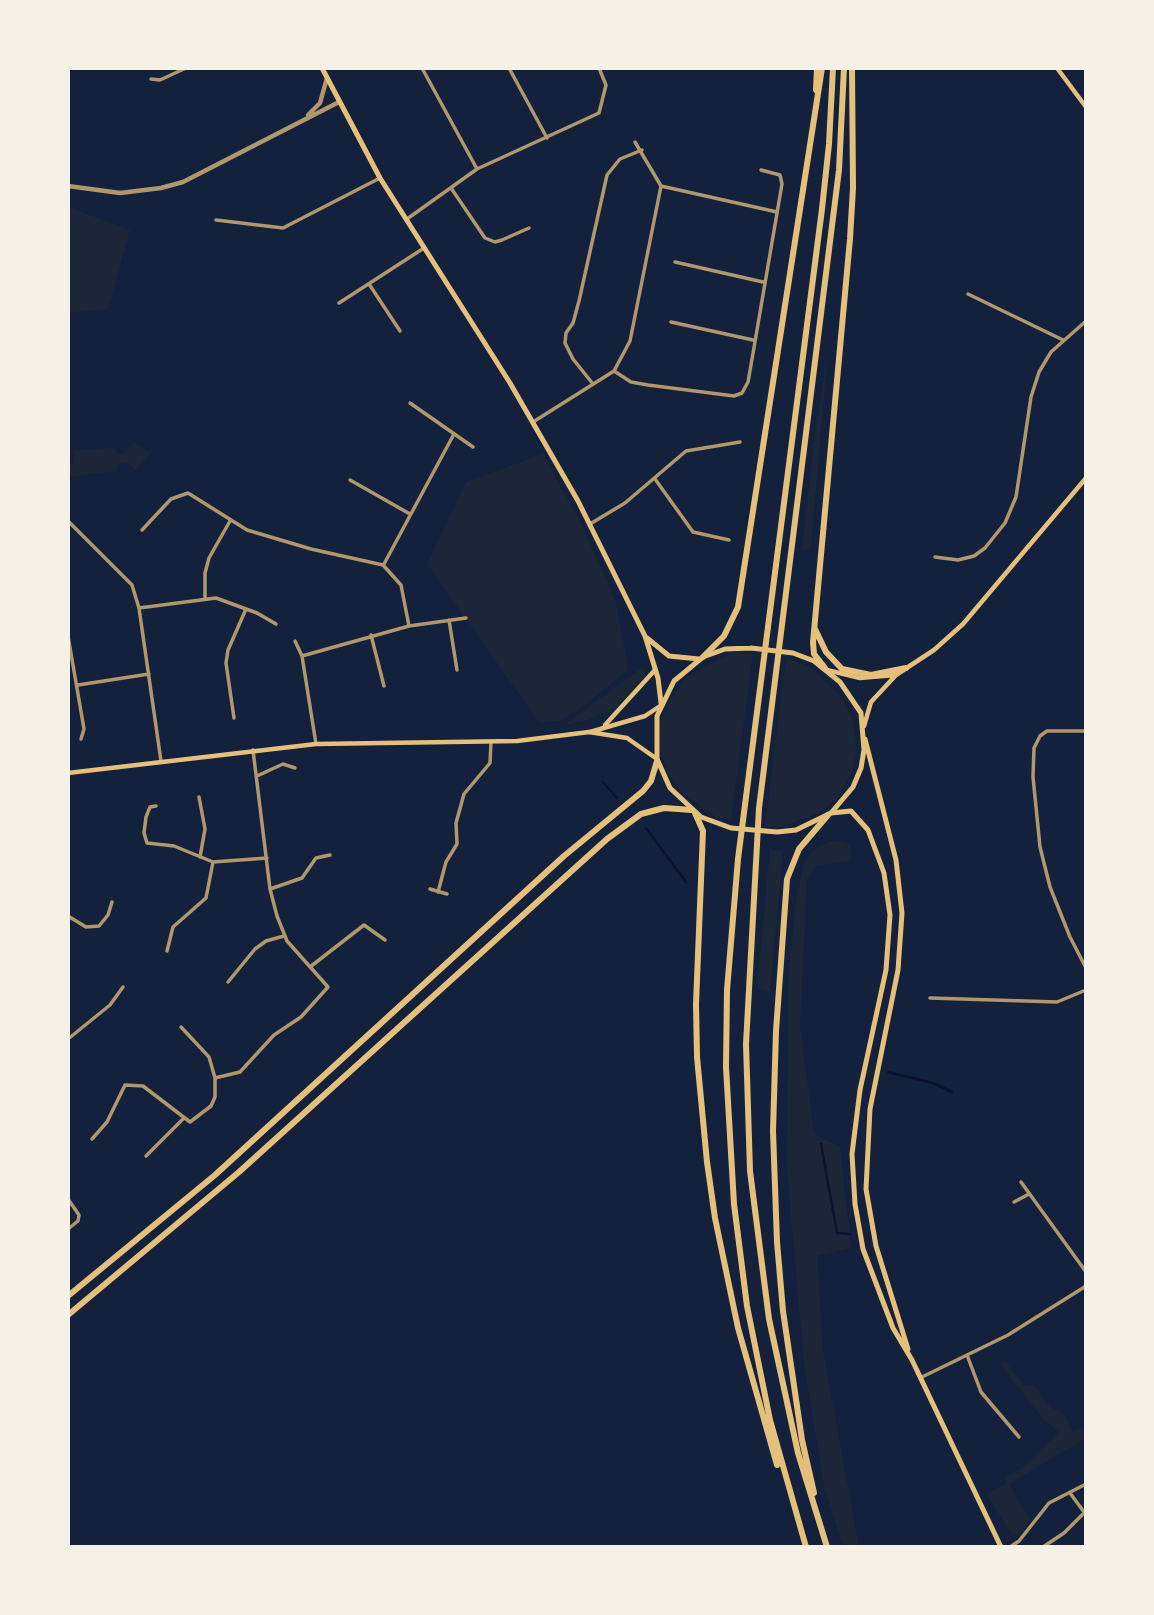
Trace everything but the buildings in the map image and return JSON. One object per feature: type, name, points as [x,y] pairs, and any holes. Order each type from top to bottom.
[{"type":"highway","points":[[816,116],[817,68]]},
{"type":"highway","points":[[701,658],[724,636],[738,607],[822,68]]},
{"type":"highway","points":[[805,1547],[784,1477],[757,1362],[734,1204],[726,1067],[727,990],[744,805],[829,144],[832,68]]},
{"type":"highway","points":[[828,1547],[782,1387],[758,1241],[750,1171],[746,1044],[759,808],[839,170],[844,68]]},
{"type":"highway","points":[[826,669],[814,654],[814,627],[852,214],[852,68]]},
{"type":"highway","points":[[814,627],[826,652],[842,669],[871,675],[906,668]]},
{"type":"highway","points":[[68,1296],[215,1175],[564,856],[643,791],[652,781],[657,760]]},
{"type":"highway","points":[[68,1315],[239,1172],[607,839],[641,814],[664,808],[693,812],[702,824],[703,839],[696,932],[697,1057],[715,1218],[750,1373],[805,1547]]},
{"type":"highway","points":[[828,1547],[802,1440],[790,1367],[777,1242],[773,1131],[788,878],[799,849],[830,814]]},
{"type":"main road","points":[[322,68],[380,178],[533,422],[590,524],[645,636],[661,704]]},
{"type":"main road","points":[[1057,68],[1086,107]]},
{"type":"main road","points":[[864,726],[871,702],[896,675],[934,650],[963,624],[1086,478]]},
{"type":"main road","points":[[645,636],[669,656],[701,658],[737,648],[772,650],[803,656],[826,669],[860,678],[896,675]]},
{"type":"main road","points":[[701,658],[682,673],[661,704],[655,725],[657,760],[670,788],[693,812],[731,828],[777,832],[806,827],[844,810],[860,819],[880,859],[888,893],[888,951],[856,1113],[853,1182],[859,1227],[871,1273],[893,1328],[912,1360]]},
{"type":"main road","points":[[826,669],[856,701],[864,726],[865,740],[896,860],[902,913],[898,970],[868,1119],[866,1189],[876,1246],[912,1360],[1001,1547]]},
{"type":"main road","points":[[604,725],[655,670]]},
{"type":"main road","points":[[589,733],[604,725],[645,716],[661,704]]},
{"type":"main road","points":[[68,773],[316,744],[491,742],[589,733],[627,738],[657,760]]},
{"type":"main road","points":[[830,814],[847,796],[858,777],[865,740]]},
{"type":"street","points":[[151,79],[160,80],[186,68]]},
{"type":"street","points":[[422,68],[477,169]]},
{"type":"street","points":[[509,68],[547,138]]},
{"type":"street","points":[[405,220],[477,169],[599,113],[606,85],[599,68]]},
{"type":"street","points":[[305,118],[320,103],[327,78]]},
{"type":"street","points":[[68,186],[120,193],[161,188],[203,173],[339,102]]},
{"type":"street","points":[[533,422],[614,371],[630,341],[661,186],[635,142]]},
{"type":"street","points":[[593,384],[573,359],[565,343],[566,333],[573,323],[579,301],[607,175],[621,159],[642,150]]},
{"type":"street","points":[[614,371],[631,382],[734,396],[741,393],[748,383],[753,340],[782,184],[779,175],[761,170]]},
{"type":"street","points":[[216,220],[284,228],[380,178]]},
{"type":"street","points":[[661,186],[777,212]]},
{"type":"street","points":[[452,188],[485,238],[502,240],[529,228]]},
{"type":"street","points":[[339,303],[424,248]]},
{"type":"street","points":[[675,261],[763,282]]},
{"type":"street","points":[[369,284],[400,331]]},
{"type":"street","points":[[968,294],[1063,340]]},
{"type":"street","points":[[935,557],[958,560],[974,556],[985,548],[1005,523],[1019,482],[1034,385],[1045,362],[1063,340],[1086,321]]},
{"type":"street","points":[[671,322],[753,340]]},
{"type":"street","points":[[410,403],[473,447]]},
{"type":"street","points":[[383,565],[454,434]]},
{"type":"street","points":[[590,524],[625,503],[686,451],[740,442]]},
{"type":"street","points":[[655,479],[693,532],[729,540]]},
{"type":"street","points":[[350,480],[410,514]]},
{"type":"street","points":[[142,530],[170,499],[180,493],[200,498],[230,521],[247,530],[276,540],[383,565],[401,585],[410,626]]},
{"type":"street","points":[[68,521],[132,585],[139,608],[161,761]]},
{"type":"street","points":[[205,598],[205,573],[209,558],[230,521]]},
{"type":"street","points":[[139,608],[216,598],[246,608],[276,624]]},
{"type":"street","points":[[234,718],[226,663],[246,608]]},
{"type":"street","points":[[302,656],[371,635],[466,618]]},
{"type":"street","points":[[449,620],[457,670]]},
{"type":"street","points":[[371,635],[384,686]]},
{"type":"street","points":[[68,636],[84,729],[81,739]]},
{"type":"street","points":[[295,641],[302,656],[316,744]]},
{"type":"street","points":[[78,685],[149,674]]},
{"type":"street","points":[[1086,731],[1047,731],[1040,737],[1034,748],[1033,777],[1039,835],[1051,887],[1070,937],[1086,968]]},
{"type":"street","points":[[438,892],[446,862],[457,844],[456,822],[464,794],[490,763],[491,742]]},
{"type":"street","points":[[215,1078],[240,1072],[274,1035],[288,1028],[325,995],[328,987],[285,936],[270,888],[253,750]]},
{"type":"street","points":[[257,776],[283,764],[295,768]]},
{"type":"street","points":[[199,797],[205,829],[200,857]]},
{"type":"street","points":[[156,806],[150,807],[146,817],[144,833],[147,843],[174,846],[213,862],[267,858]]},
{"type":"street","points":[[270,888],[302,878],[316,858],[330,855]]},
{"type":"street","points":[[167,951],[173,927],[206,898],[213,862]]},
{"type":"street","points":[[430,889],[447,894]]},
{"type":"street","points":[[68,916],[86,926],[99,926],[108,915],[112,902]]},
{"type":"street","points":[[310,967],[363,925],[385,940]]},
{"type":"street","points":[[228,982],[254,948],[266,941],[285,936]]},
{"type":"street","points":[[68,1039],[110,1005],[123,987]]},
{"type":"street","points":[[930,998],[1057,1002],[1086,990]]},
{"type":"street","points":[[92,1139],[107,1122],[124,1085],[143,1086],[183,1119],[194,1120],[211,1106],[215,1097],[215,1078],[209,1057],[181,1027]]},
{"type":"street","points":[[146,1156],[183,1119]]},
{"type":"street","points":[[1021,1182],[1086,1272]]},
{"type":"street","points":[[1014,1202],[1029,1194]]},
{"type":"street","points":[[68,1199],[79,1215],[78,1221],[68,1230]]},
{"type":"street","points":[[920,1378],[1008,1335],[1086,1286]]},
{"type":"street","points":[[967,1355],[981,1392],[1020,1437]]},
{"type":"street","points":[[1010,1547],[1019,1541],[1049,1503],[1086,1484]]},
{"type":"street","points":[[1043,1547],[1064,1534],[1085,1513],[1070,1493]]},
{"type":"shaded area","points":[[68,207],[130,230],[108,309],[68,313]]},
{"type":"shaded area","points":[[828,347],[811,548],[802,551],[812,456]]},
{"type":"shaded area","points":[[134,442],[151,453],[136,470],[127,463],[117,464],[117,471],[70,477],[68,464],[74,463],[73,451],[115,447],[118,455],[126,452]]},
{"type":"shaded area","points":[[543,454],[582,525],[616,602],[628,669],[587,704],[559,721],[539,722],[427,564],[466,482]]},
{"type":"shaded area","points":[[753,653],[731,820],[716,817],[682,793],[668,774],[659,746],[661,722],[672,697],[687,677],[728,655]]},
{"type":"shaded area","points":[[786,658],[810,667],[843,699],[853,721],[857,750],[852,773],[837,798],[819,813],[780,827],[765,826]]},
{"type":"shaded area","points":[[643,667],[645,675],[616,708],[588,720],[564,725]]},
{"type":"shaded area","points":[[829,842],[845,842],[850,846],[851,860],[815,866],[807,880],[800,1026],[814,1134],[840,1147],[851,1248],[817,1256],[823,1351],[859,1547],[843,1547],[824,1486],[804,1363],[787,1169],[788,983],[795,906],[804,862],[816,848]]},
{"type":"shaded area","points":[[770,849],[783,852],[770,992],[757,988]]},
{"type":"shaded area","points":[[1004,1360],[1025,1386],[1034,1385],[1050,1407],[1064,1414],[1073,1432],[1086,1425],[1086,1438],[1009,1484],[1030,1520],[1021,1532],[1013,1536],[986,1494],[1007,1483],[1004,1477],[1021,1469],[1059,1432],[1044,1420],[1001,1366]]},
{"type":"waterway","points":[[603,782],[617,798]]},
{"type":"waterway","points":[[646,828],[686,882]]},
{"type":"waterway","points":[[888,1072],[933,1083],[952,1092]]},
{"type":"waterway","points":[[821,1144],[837,1233],[850,1234]]}]
